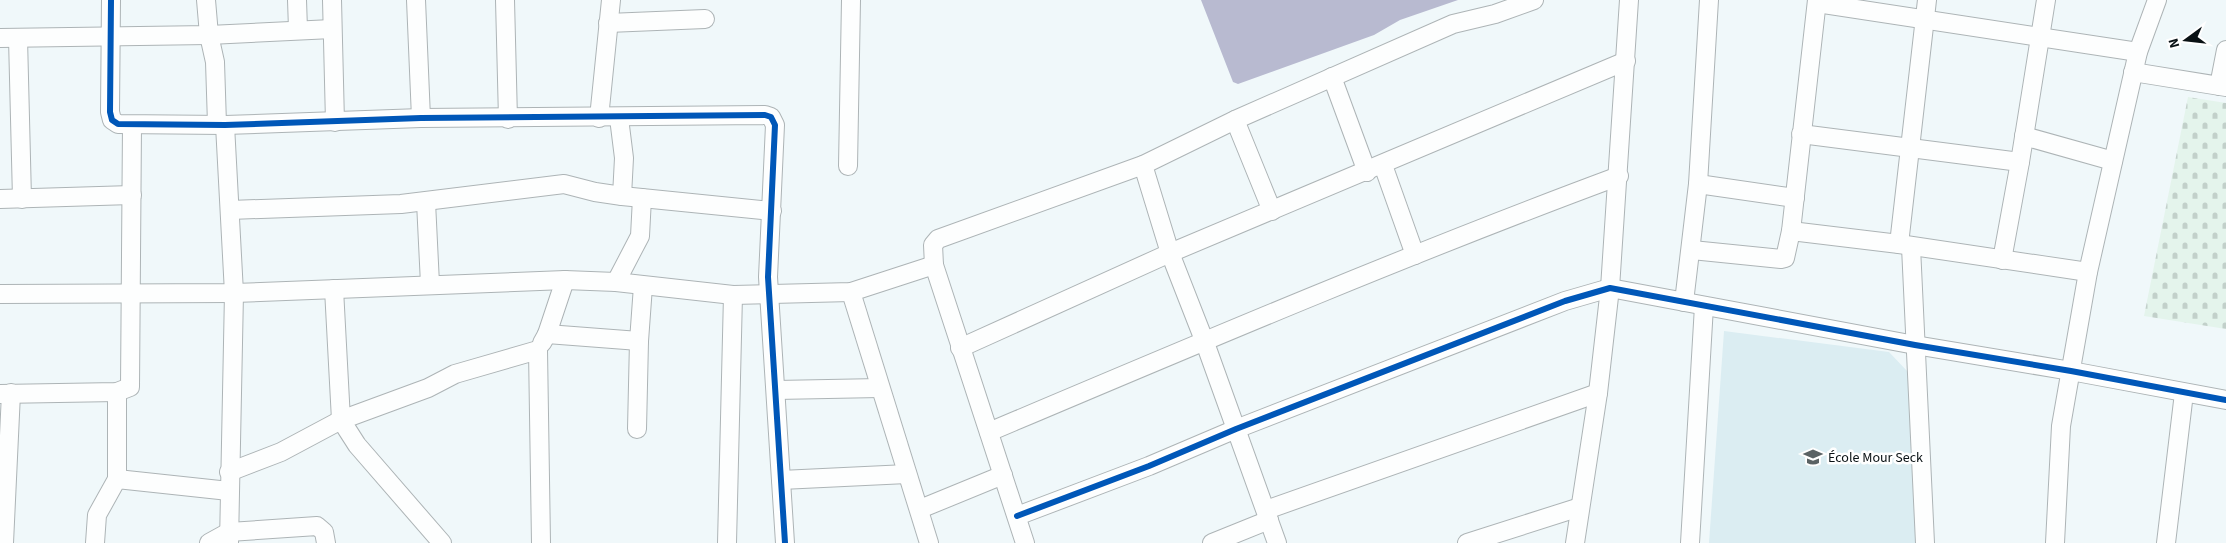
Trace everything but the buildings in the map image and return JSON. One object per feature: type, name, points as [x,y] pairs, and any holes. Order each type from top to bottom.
[{"type":"street","points":[[112,0],[110,112],[112,120],[118,124],[221,125],[421,118],[619,118],[765,115],[771,117],[775,125],[768,261],[769,294],[785,543]]},
{"type":"street","points":[[206,0],[209,34],[215,62],[230,210],[234,293],[229,537]]},
{"type":"street","points":[[297,0],[298,29]]},
{"type":"street","points":[[332,0],[335,122]]},
{"type":"street","points":[[416,0],[421,118]]},
{"type":"street","points":[[505,0],[508,118]]},
{"type":"street","points":[[599,118],[611,0]]},
{"type":"street","points":[[848,166],[851,0]]},
{"type":"street","points":[[1025,543],[934,265],[933,245],[938,239],[1143,165],[1235,120],[1453,24],[1495,14],[1534,0]]},
{"type":"street","points":[[1575,543],[1598,393],[1610,288],[1619,176],[1629,0]]},
{"type":"street","points":[[1684,302],[1692,250],[1698,184],[1709,0]]},
{"type":"street","points":[[1925,543],[1914,345],[1905,246],[1912,147],[1927,0]]},
{"type":"street","points":[[2002,260],[2046,0]]},
{"type":"street","points":[[2055,543],[2060,443],[2088,272],[2138,52],[2157,0]]},
{"type":"street","points":[[1692,250],[1785,258],[1791,231],[1817,2],[2138,52]]},
{"type":"street","points":[[608,23],[706,20]]},
{"type":"street","points":[[22,199],[9,38],[209,34],[332,29]]},
{"type":"street","points":[[2133,72],[2223,87],[2226,50]]},
{"type":"street","points":[[960,348],[1170,253],[1626,62]]},
{"type":"street","points":[[1332,77],[1415,255]]},
{"type":"street","points":[[619,118],[624,158],[622,196]]},
{"type":"street","points":[[1235,120],[1272,211]]},
{"type":"street","points":[[4,543],[5,393],[117,392],[130,387],[132,125]]},
{"type":"street","points":[[1801,134],[2020,162]]},
{"type":"street","points":[[2024,136],[2113,161]]},
{"type":"street","points":[[1143,165],[1170,253],[1204,340],[1277,543]]},
{"type":"street","points":[[989,432],[1204,340],[1415,255],[1619,176]]},
{"type":"street","points":[[230,210],[426,202],[564,184],[595,192],[622,196],[772,211]]},
{"type":"street","points":[[1698,184],[1795,198]]},
{"type":"street","points":[[0,199],[132,195]]},
{"type":"street","points":[[616,282],[640,236],[642,198]]},
{"type":"street","points":[[426,202],[430,284]]},
{"type":"street","points":[[1791,231],[2088,272]]},
{"type":"street","points":[[0,294],[234,293],[565,280],[616,282],[733,295],[851,292],[934,265]]},
{"type":"street","points":[[541,543],[538,350],[547,334],[565,280]]},
{"type":"street","points":[[637,429],[639,341],[643,286]]},
{"type":"street","points":[[1017,516],[1140,470],[1236,429],[1564,301],[1610,288],[1914,345],[2071,371],[2226,400]]},
{"type":"street","points":[[334,289],[341,420],[357,445],[442,543]]},
{"type":"street","points":[[851,292],[929,543]]},
{"type":"street","points":[[727,543],[733,295]]},
{"type":"street","points":[[1690,543],[1704,306]]},
{"type":"street","points":[[547,334],[639,341]]},
{"type":"street","points":[[229,472],[281,452],[341,420],[428,388],[455,374],[538,350]]},
{"type":"street","points":[[776,390],[880,388]]},
{"type":"street","points":[[94,543],[97,515],[117,479],[117,392]]},
{"type":"street","points":[[1212,543],[1268,515],[1598,393]]},
{"type":"street","points":[[2166,543],[2184,393]]},
{"type":"street","points":[[780,480],[907,474]]},
{"type":"street","points":[[920,509],[1003,475]]},
{"type":"street","points":[[117,479],[229,492]]},
{"type":"street","points":[[1467,543],[1580,507]]},
{"type":"street","points":[[209,543],[229,537],[317,526],[324,532],[326,543]]},
{"type":"shaded area","name":"École Mour Seck","points":[[1724,331],[1889,352],[1908,372],[1916,543],[1709,543]]},
{"type":"green space","points":[[2188,97],[2226,103],[2226,329],[2144,316]]},
{"type":"water","points":[[1201,0],[1458,0],[1400,20],[1374,35],[1238,84],[1233,82]]},
{"type":"cycle path","points":[[111,0],[110,112],[112,120],[118,124],[225,125],[421,118],[765,115],[771,117],[775,125],[768,277],[785,543]]},
{"type":"cycle path","points":[[1017,516],[1149,466],[1236,429],[1565,301],[1610,288],[1915,345],[2071,371],[2226,400]]},
{"type":"place","name":"École Mour Seck","points":[[1813,457]]}]
